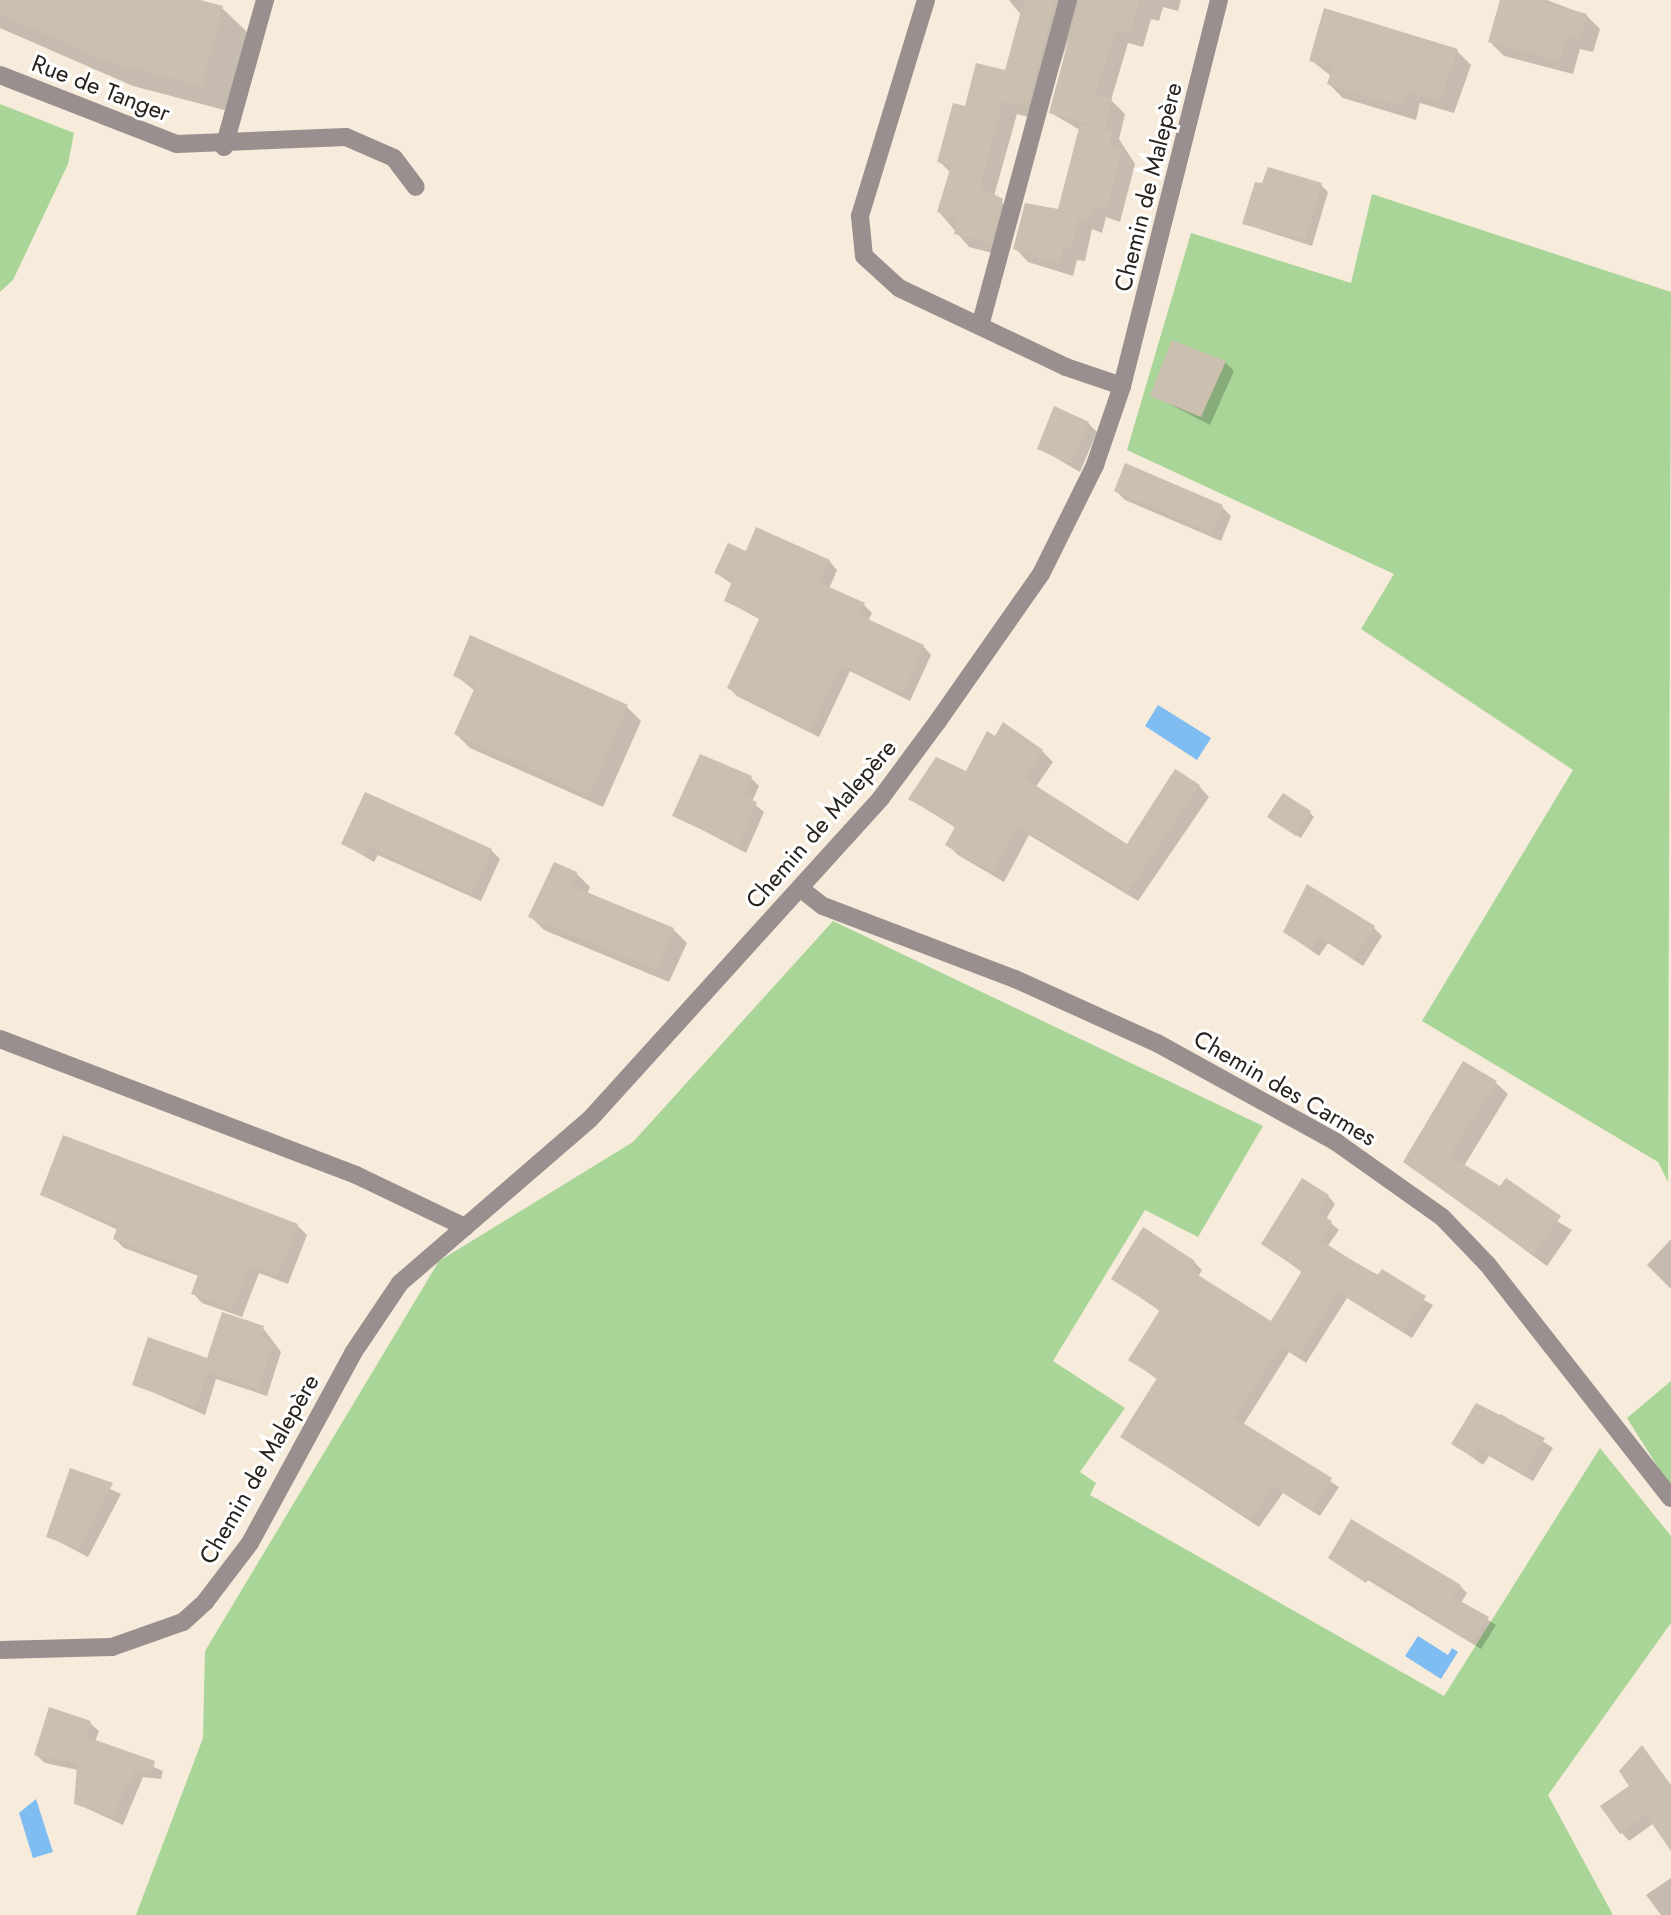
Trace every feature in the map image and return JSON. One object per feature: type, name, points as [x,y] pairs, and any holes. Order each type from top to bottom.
[{"type":"street","points":[[224,146],[265,0]]},
{"type":"street","points":[[926,0],[860,216],[860,241],[877,274],[980,327],[1122,386]]},
{"type":"street","points":[[980,327],[1068,0]]},
{"type":"street","name":"Chemin de Malepère","points":[[0,1650],[112,1647],[183,1622],[250,1543],[383,1305],[465,1227],[591,1118],[881,798],[1041,574],[1073,518],[1122,386],[1219,0]]},
{"type":"street","name":"Rue de Tanger","points":[[0,75],[139,133],[224,146],[310,135],[346,137],[394,158],[416,187]]},
{"type":"street","name":"Chemin des Carmes","points":[[801,889],[822,906],[1015,979],[1157,1043],[1336,1142],[1442,1217],[1488,1265],[1671,1498]]},
{"type":"street","points":[[0,1039],[356,1175],[465,1227]]},
{"type":"green space","points":[[0,104],[74,133],[68,164],[13,280],[0,292]]},
{"type":"green space","points":[[1372,194],[1671,292],[1668,1182],[1658,1162],[1422,1021],[1573,770],[1361,629],[1394,574],[1127,450],[1191,233],[1351,283]]},
{"type":"green space","points":[[833,921],[1263,1126],[1198,1237],[1145,1210],[1053,1361],[1125,1408],[1080,1472],[1096,1483],[1090,1495],[1444,1696],[1600,1448],[1671,1536],[1671,1623],[1548,1795],[1613,1915],[136,1915],[203,1738],[205,1651],[439,1261],[633,1142]]},
{"type":"green space","points":[[1671,1381],[1671,1488],[1627,1418]]},
{"type":"water","points":[[1158,705],[1211,738],[1197,760],[1145,726]]},
{"type":"water","points":[[1418,1636],[1448,1655],[1452,1648],[1458,1652],[1441,1679],[1405,1656]]},
{"type":"water","points":[[36,1799],[53,1852],[33,1858],[19,1813]]},
{"type":"building","points":[[0,0],[200,0],[223,6],[202,86],[106,61],[0,14]]},
{"type":"building","points":[[1024,0],[1056,0],[1027,107],[1003,101],[980,187],[1003,199],[991,243],[954,234],[958,218],[937,212],[951,166],[937,162],[953,103],[965,106],[976,63],[1005,70]]},
{"type":"building","points":[[1079,0],[1139,0],[1130,34],[1115,31],[1095,95],[1112,99],[1105,129],[1049,113]]},
{"type":"building","points":[[1500,0],[1536,0],[1587,14],[1580,40],[1567,36],[1560,61],[1488,42]]},
{"type":"building","points":[[1324,8],[1458,49],[1440,101],[1407,91],[1402,107],[1327,84],[1332,68],[1309,61]]},
{"type":"building","points":[[1080,124],[1113,131],[1109,145],[1122,149],[1107,210],[1093,204],[1089,220],[1079,217],[1071,249],[1064,247],[1059,263],[1013,249],[1025,203],[1058,209]]},
{"type":"building","points":[[1268,167],[1322,183],[1305,240],[1242,224],[1255,182],[1262,183]]},
{"type":"building","points":[[1172,340],[1226,361],[1201,417],[1150,396]]},
{"type":"building","points":[[1054,406],[1089,422],[1071,464],[1037,449]]},
{"type":"building","points":[[1125,463],[1223,505],[1212,533],[1114,491]]},
{"type":"building","points":[[756,527],[830,560],[820,583],[865,603],[859,615],[924,645],[902,694],[841,664],[811,730],[727,688],[760,617],[724,601],[732,581],[714,573],[728,543],[746,551]]},
{"type":"building","points":[[470,635],[628,705],[589,795],[454,734],[476,685],[453,676]]},
{"type":"building","points":[[1003,722],[1043,750],[1024,778],[1127,844],[1175,769],[1200,785],[1127,892],[1018,826],[992,872],[945,845],[956,825],[908,799],[936,757],[966,771],[987,731],[995,736]]},
{"type":"building","points":[[700,754],[752,776],[743,796],[757,802],[738,846],[672,816]]},
{"type":"building","points":[[365,792],[492,849],[472,894],[369,847],[365,855],[341,844]]},
{"type":"building","points":[[1283,793],[1311,811],[1296,836],[1267,817]]},
{"type":"building","points":[[554,862],[577,872],[572,886],[674,928],[656,970],[528,917]]},
{"type":"building","points":[[1307,884],[1375,926],[1354,959],[1319,936],[1310,949],[1283,932]]},
{"type":"building","points":[[1463,1061],[1497,1081],[1450,1156],[1500,1186],[1506,1178],[1561,1216],[1534,1255],[1403,1162]]},
{"type":"building","points":[[63,1135],[298,1224],[278,1275],[250,1265],[233,1309],[191,1294],[199,1272],[113,1239],[118,1226],[40,1195]]},
{"type":"building","points":[[1302,1178],[1329,1195],[1317,1213],[1332,1221],[1320,1240],[1377,1276],[1382,1269],[1426,1296],[1403,1332],[1338,1292],[1298,1357],[1281,1346],[1235,1418],[1332,1478],[1312,1510],[1274,1486],[1251,1520],[1120,1437],[1157,1378],[1128,1360],[1160,1310],[1111,1279],[1143,1227],[1195,1261],[1190,1270],[1271,1321],[1302,1271],[1261,1244]]},
{"type":"building","points":[[222,1312],[264,1326],[260,1337],[273,1342],[258,1389],[207,1371],[196,1407],[132,1385],[148,1337],[207,1358]]},
{"type":"building","points":[[1476,1403],[1545,1438],[1524,1474],[1480,1448],[1474,1458],[1451,1444]]},
{"type":"building","points":[[70,1468],[113,1483],[79,1549],[46,1537]]},
{"type":"building","points":[[1351,1519],[1461,1585],[1453,1597],[1489,1617],[1473,1643],[1370,1577],[1366,1583],[1328,1558]]},
{"type":"building","points":[[49,1707],[91,1721],[87,1737],[155,1761],[153,1772],[135,1770],[130,1785],[126,1782],[114,1817],[74,1804],[77,1764],[34,1755]]},
{"type":"building","points":[[1642,1745],[1671,1786],[1671,1851],[1646,1815],[1620,1834],[1600,1806],[1629,1786],[1619,1771]]}]
